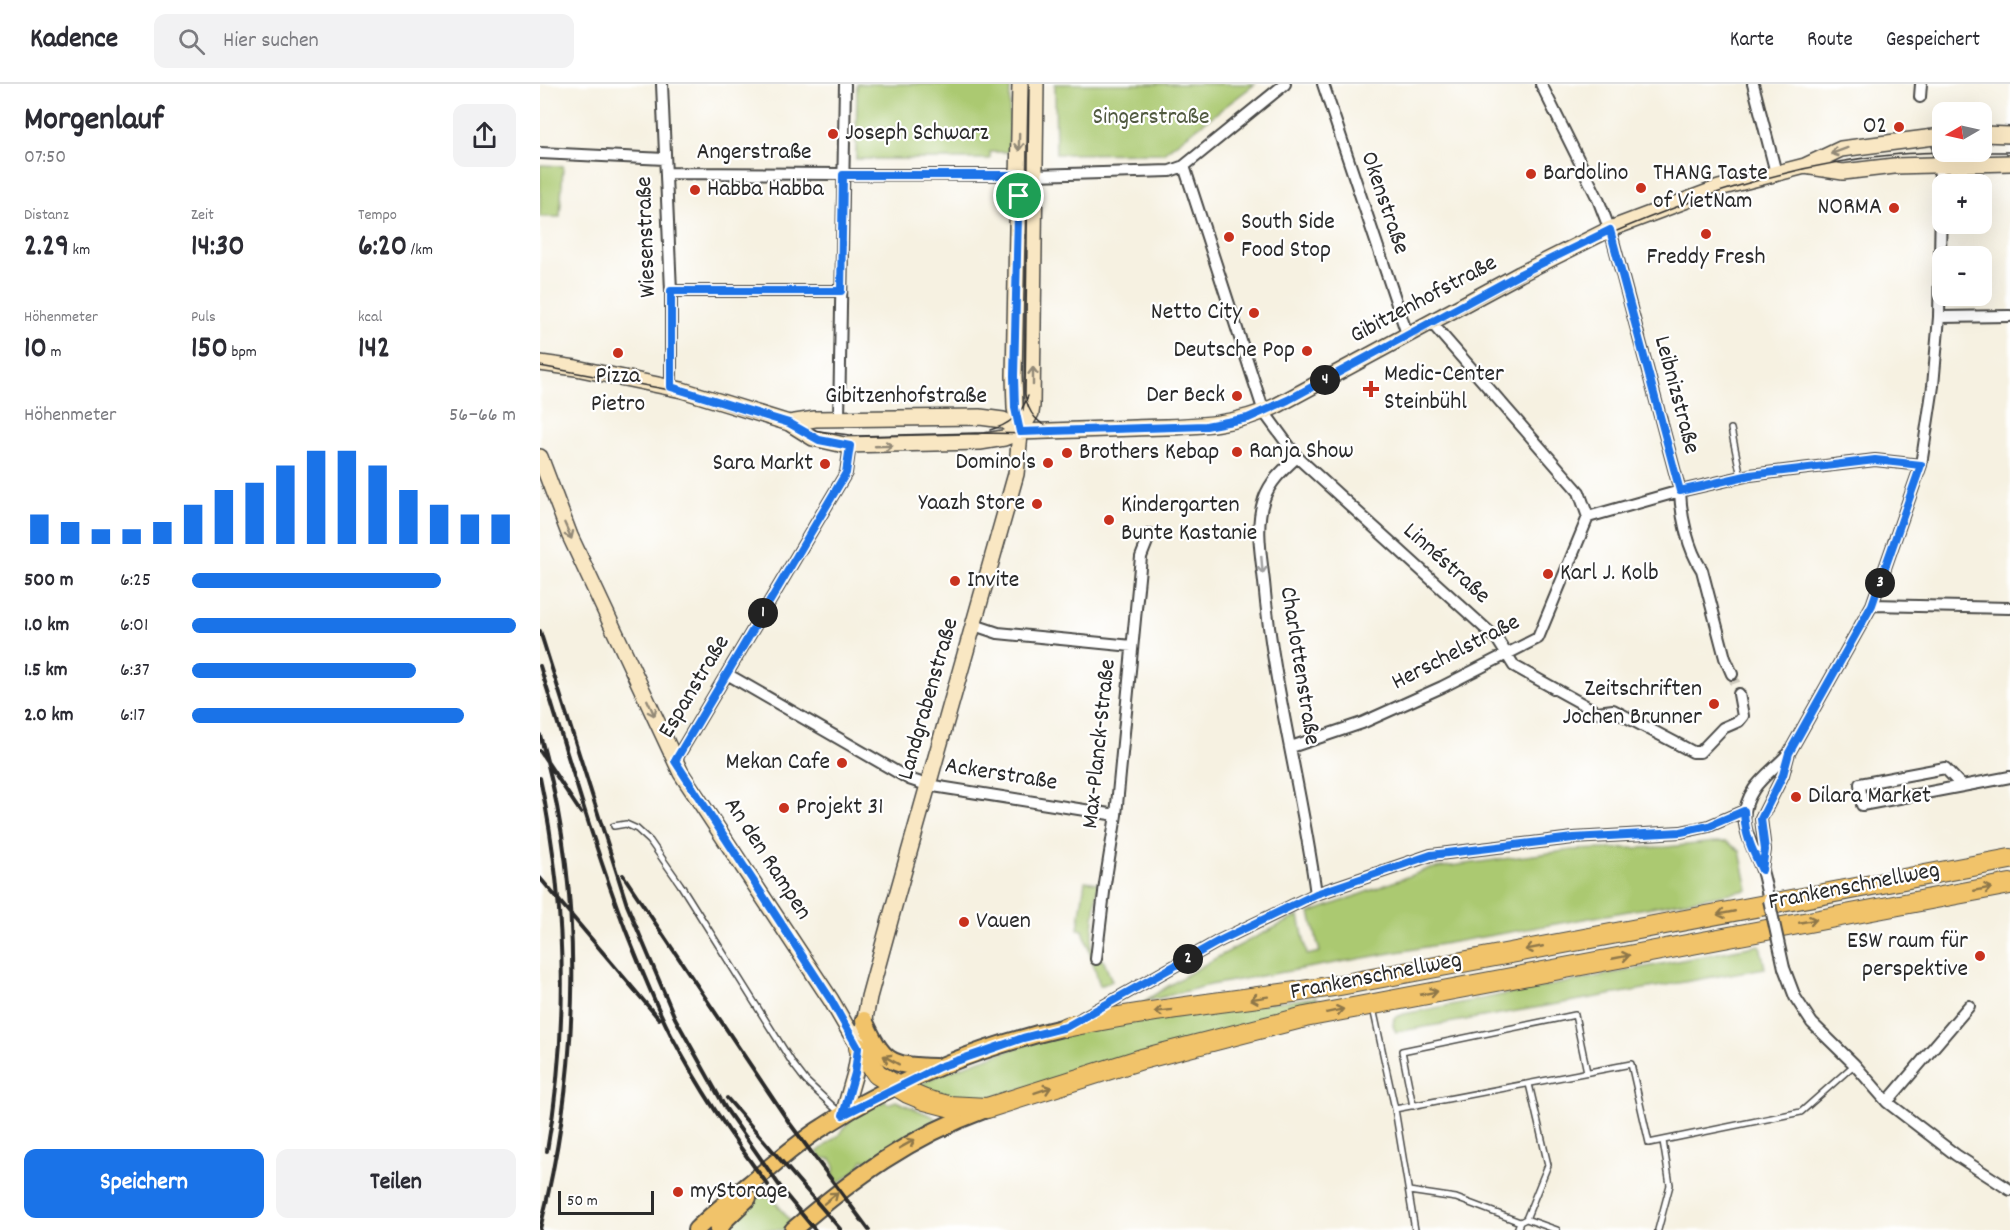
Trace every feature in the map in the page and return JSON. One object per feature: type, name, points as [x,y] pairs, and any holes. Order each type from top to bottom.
[{"type":"highway","name":"Frankenschnellweg","points":[[1066,1027],[1131,1015],[1330,986],[2010,859]]},
{"type":"highway","name":"Frankenschnellweg","points":[[987,1108],[1104,1070],[1217,1038],[1372,1004],[2010,884]]},
{"type":"highway","points":[[858,1048],[877,1074],[896,1087],[940,1104],[987,1108]]},
{"type":"main road","name":"Landgrabenstraße","points":[[858,1048],[927,785],[1016,474],[1020,432],[1031,413],[1027,175],[1020,84]]},
{"type":"main road","name":"Landgrabenstraße","points":[[1027,175],[1036,84]]},
{"type":"main road","points":[[1992,134],[2010,135]]},
{"type":"main road","name":"Gibitzenhofstraße","points":[[540,363],[671,387],[789,423],[813,438],[850,446],[980,442],[1004,438],[1020,432],[1206,426],[1241,420],[1264,412],[1568,249],[1692,197],[1805,166],[1841,148],[1932,138]]},
{"type":"main road","name":"Gibitzenhofstraße","points":[[1805,166],[1843,172],[1894,166],[2010,163]]},
{"type":"main road","name":"Gibitzenhofstraße","points":[[789,423],[815,419],[989,417],[1003,420],[1020,432]]},
{"type":"main road","name":"An den Rampen","points":[[540,457],[570,536],[675,761],[831,1000],[858,1048]]},
{"type":"main road","points":[[864,1020],[877,1047],[889,1060],[908,1066],[939,1067]]},
{"type":"main road","name":"Frankenschnellweg","points":[[843,1115],[939,1067],[1012,1041],[1066,1027]]},
{"type":"main road","points":[[718,1230],[750,1196],[830,1133],[843,1115],[855,1073],[858,1048]]},
{"type":"main road","name":"Frankenschnellweg","points":[[793,1230],[836,1193],[885,1158],[935,1130],[987,1108]]},
{"type":"main road","points":[[696,1230],[796,1146],[843,1115]]},
{"type":"street","name":"Wiesenstraße","points":[[662,84],[671,291],[671,387]]},
{"type":"street","points":[[839,419],[845,84]]},
{"type":"street","points":[[1264,412],[1184,166],[1285,84]]},
{"type":"street","name":"Okenstraße","points":[[1323,84],[1407,334]]},
{"type":"street","name":"Leibnizstraße","points":[[1541,84],[1598,199],[1610,230],[1680,491],[1681,506],[1694,559],[1702,570],[1725,658],[1732,674]]},
{"type":"street","points":[[1753,84],[1776,173]]},
{"type":"street","points":[[1920,97],[1921,84]]},
{"type":"street","points":[[540,153],[665,159]]},
{"type":"street","points":[[1762,870],[1765,850],[1761,819],[1783,775],[1789,753],[1872,605],[1921,465],[1933,386],[1939,317],[1940,164]]},
{"type":"street","name":"Angerstraße","points":[[666,173],[1027,175],[1170,171],[1184,166]]},
{"type":"street","points":[[671,291],[841,291]]},
{"type":"street","points":[[1939,317],[2010,316]]},
{"type":"street","points":[[1430,321],[1579,492],[1588,517],[1680,491],[1741,477],[1875,460],[1921,465]]},
{"type":"street","name":"Linnéstraße","points":[[1264,412],[1297,457],[1497,639],[1514,666],[1597,712],[1612,710],[1693,752],[1700,752],[1723,728],[1739,721],[1743,716],[1739,694]]},
{"type":"street","name":"Espanstraße","points":[[675,761],[846,473],[850,446]]},
{"type":"street","name":"Charlottenstraße","points":[[1297,457],[1272,482],[1264,500],[1261,516],[1261,554],[1267,620],[1316,894]]},
{"type":"street","name":"Herschelstraße","points":[[1291,747],[1362,723],[1442,687],[1538,638],[1588,517]]},
{"type":"street","name":"Max-Planck-Straße","points":[[1096,959],[1103,893],[1116,814],[1141,557],[1150,534]]},
{"type":"street","points":[[1872,605],[2010,608]]},
{"type":"street","points":[[974,626],[998,633],[1132,646]]},
{"type":"street","name":"Ackerstraße","points":[[727,674],[903,776],[927,785],[1116,814]]},
{"type":"street","points":[[1789,753],[1754,789],[1744,811],[1748,842],[1762,870],[1784,968],[1795,997],[1812,1023],[1854,1064],[1887,1102],[1956,1155],[2010,1190]]},
{"type":"street","points":[[1962,786],[1945,768],[1860,784],[1862,805],[2010,777]]},
{"type":"street","points":[[1066,1027],[1219,941],[1316,894],[1431,855],[1573,838],[1681,832],[1709,826],[1744,811],[1761,819]]},
{"type":"street","points":[[1887,1102],[1969,1006]]},
{"type":"lane","points":[[1731,429],[1741,477]]},
{"type":"lane","points":[[614,826],[627,824],[638,829],[650,841],[680,884],[793,1064],[806,1081],[843,1115]]},
{"type":"lane","points":[[1372,1004],[1395,1109],[1415,1230]]},
{"type":"lane","points":[[1413,1106],[1402,1051],[1575,1015],[1587,1072]]},
{"type":"lane","points":[[1395,1109],[1631,1064],[1649,1143],[1801,1112],[1854,1064]]},
{"type":"lane","points":[[1517,1230],[1548,1165],[1529,1084]]},
{"type":"lane","points":[[1658,1230],[1670,1185],[1663,1141]]},
{"type":"lane","points":[[1409,1191],[1456,1198],[1557,1230]]},
{"type":"green space","points":[[857,84],[1010,84],[1009,152],[990,152],[990,159],[856,159]]},
{"type":"green space","name":"Singerstraße","points":[[1055,84],[1255,84],[1163,153],[1056,154]]},
{"type":"green space","points":[[540,165],[563,166],[560,217],[540,217]]},
{"type":"green space","points":[[1727,842],[1740,851],[1748,890],[1210,985],[1143,1002],[1220,956],[1299,916],[1307,955],[1320,952],[1310,913],[1428,869],[1572,850],[1666,847]]},
{"type":"green space","points":[[1085,881],[1098,883],[1091,947],[1104,962],[1112,981],[1100,986],[1083,930],[1078,929]]},
{"type":"green space","points":[[1760,945],[1765,968],[1396,1032],[1393,1026],[1394,1018],[1404,1014]]},
{"type":"green space","points":[[1316,997],[1318,1007],[974,1102],[918,1089],[925,1082],[944,1073],[1053,1037],[1151,1019]]},
{"type":"green space","points":[[885,1101],[888,1104],[896,1101],[932,1116],[939,1122],[869,1161],[863,1160],[859,1168],[839,1183],[833,1175],[835,1166],[831,1159],[822,1158],[817,1152],[840,1134],[852,1117]]},
{"type":"green space","points":[[766,1190],[791,1222],[784,1230],[727,1230],[743,1210]]},
{"type":"tunnel","points":[[1732,674],[1739,694]]},
{"type":"tram line","points":[[1029,84],[1025,394],[1035,418],[1045,426],[1058,431]]},
{"type":"tram line","points":[[540,366],[670,390],[748,416],[796,428],[857,436],[1054,434],[1206,428],[1248,421],[1290,403],[1587,244],[1701,198],[1779,175],[1860,159],[1928,152],[2010,152]]},
{"type":"tram line","points":[[990,430],[1014,418],[1022,409],[1028,396]]},
{"type":"railway","points":[[540,631],[627,905],[675,1018],[726,1109],[786,1195],[815,1230]]},
{"type":"railway","points":[[540,666],[603,865],[626,931],[653,997],[671,1035],[705,1093],[768,1185]]},
{"type":"railway","points":[[540,735],[555,796],[565,857],[571,919],[572,982],[570,1044],[563,1106],[540,1229]]},
{"type":"railway","points":[[540,751],[581,813]]},
{"type":"railway","points":[[540,778],[555,871],[562,964],[559,1058],[547,1151]]},
{"type":"railway","points":[[623,875],[788,1121],[869,1230]]},
{"type":"railway","points":[[540,878],[659,1019]]},
{"type":"railway","points":[[727,1098],[841,1230]]},
{"type":"place","name":"O2","points":[[1899,127]]},
{"type":"place","name":"Joseph Schwarz","points":[[833,134]]},
{"type":"place","name":"Bardolino","points":[[1531,174]]},
{"type":"place","name":"THANG Taste of VietNam","points":[[1641,188]]},
{"type":"place","name":"Habba Habba","points":[[695,190]]},
{"type":"place","name":"NORMA","points":[[1894,208]]},
{"type":"place","name":"Freddy Fresh","points":[[1706,234]]},
{"type":"place","name":"South Side Food Stop","points":[[1229,237]]},
{"type":"place","name":"Netto City","points":[[1254,313]]},
{"type":"place","name":"Deutsche Pop","points":[[1307,351]]},
{"type":"place","name":"Pizza Pietro","points":[[618,353]]},
{"type":"place","name":"Medic-Center Steinbühl","points":[[1371,389]]},
{"type":"place","name":"Der Beck","points":[[1237,396]]},
{"type":"place","name":"Ranja Show","points":[[1237,452]]},
{"type":"place","name":"Brothers Kebap","points":[[1067,453]]},
{"type":"place","name":"Domino's","points":[[1048,463]]},
{"type":"place","name":"Sara Markt","points":[[825,464]]},
{"type":"place","name":"Yaazh Store","points":[[1037,504]]},
{"type":"place","name":"Kindergarten Bunte Kastanie","points":[[1109,520]]},
{"type":"place","name":"Karl J. Kolb","points":[[1548,574]]},
{"type":"place","name":"Invite","points":[[955,581]]},
{"type":"place","name":"Zeitschriften Jochen Brunner","points":[[1714,704]]},
{"type":"place","name":"Mekan Cafe","points":[[842,763]]},
{"type":"place","name":"Dilara Market","points":[[1796,797]]},
{"type":"place","name":"Projekt 31","points":[[784,808]]},
{"type":"place","name":"Vauen","points":[[964,922]]},
{"type":"place","name":"ESW raum für perspektive","points":[[1980,956]]},
{"type":"place","name":"myStorage","points":[[678,1192]]},
{"type":"route","points":[[843,175],[1019,175],[1019,196],[1014,396],[1020,432],[1206,426],[1248,418],[1288,400],[1430,321],[1568,249],[1610,230],[1680,491],[1750,475],[1875,460],[1921,465],[1872,605],[1789,753],[1783,775],[1761,819],[1765,850],[1762,870],[1748,842],[1744,811],[1709,826],[1681,832],[1573,838],[1431,855],[1316,894],[1219,941],[1066,1027],[990,1048],[939,1067],[843,1115],[855,1073],[858,1048],[840,1014],[675,761],[846,473],[850,446],[819,440],[789,423],[671,387],[671,291],[841,291],[843,175]]}]
